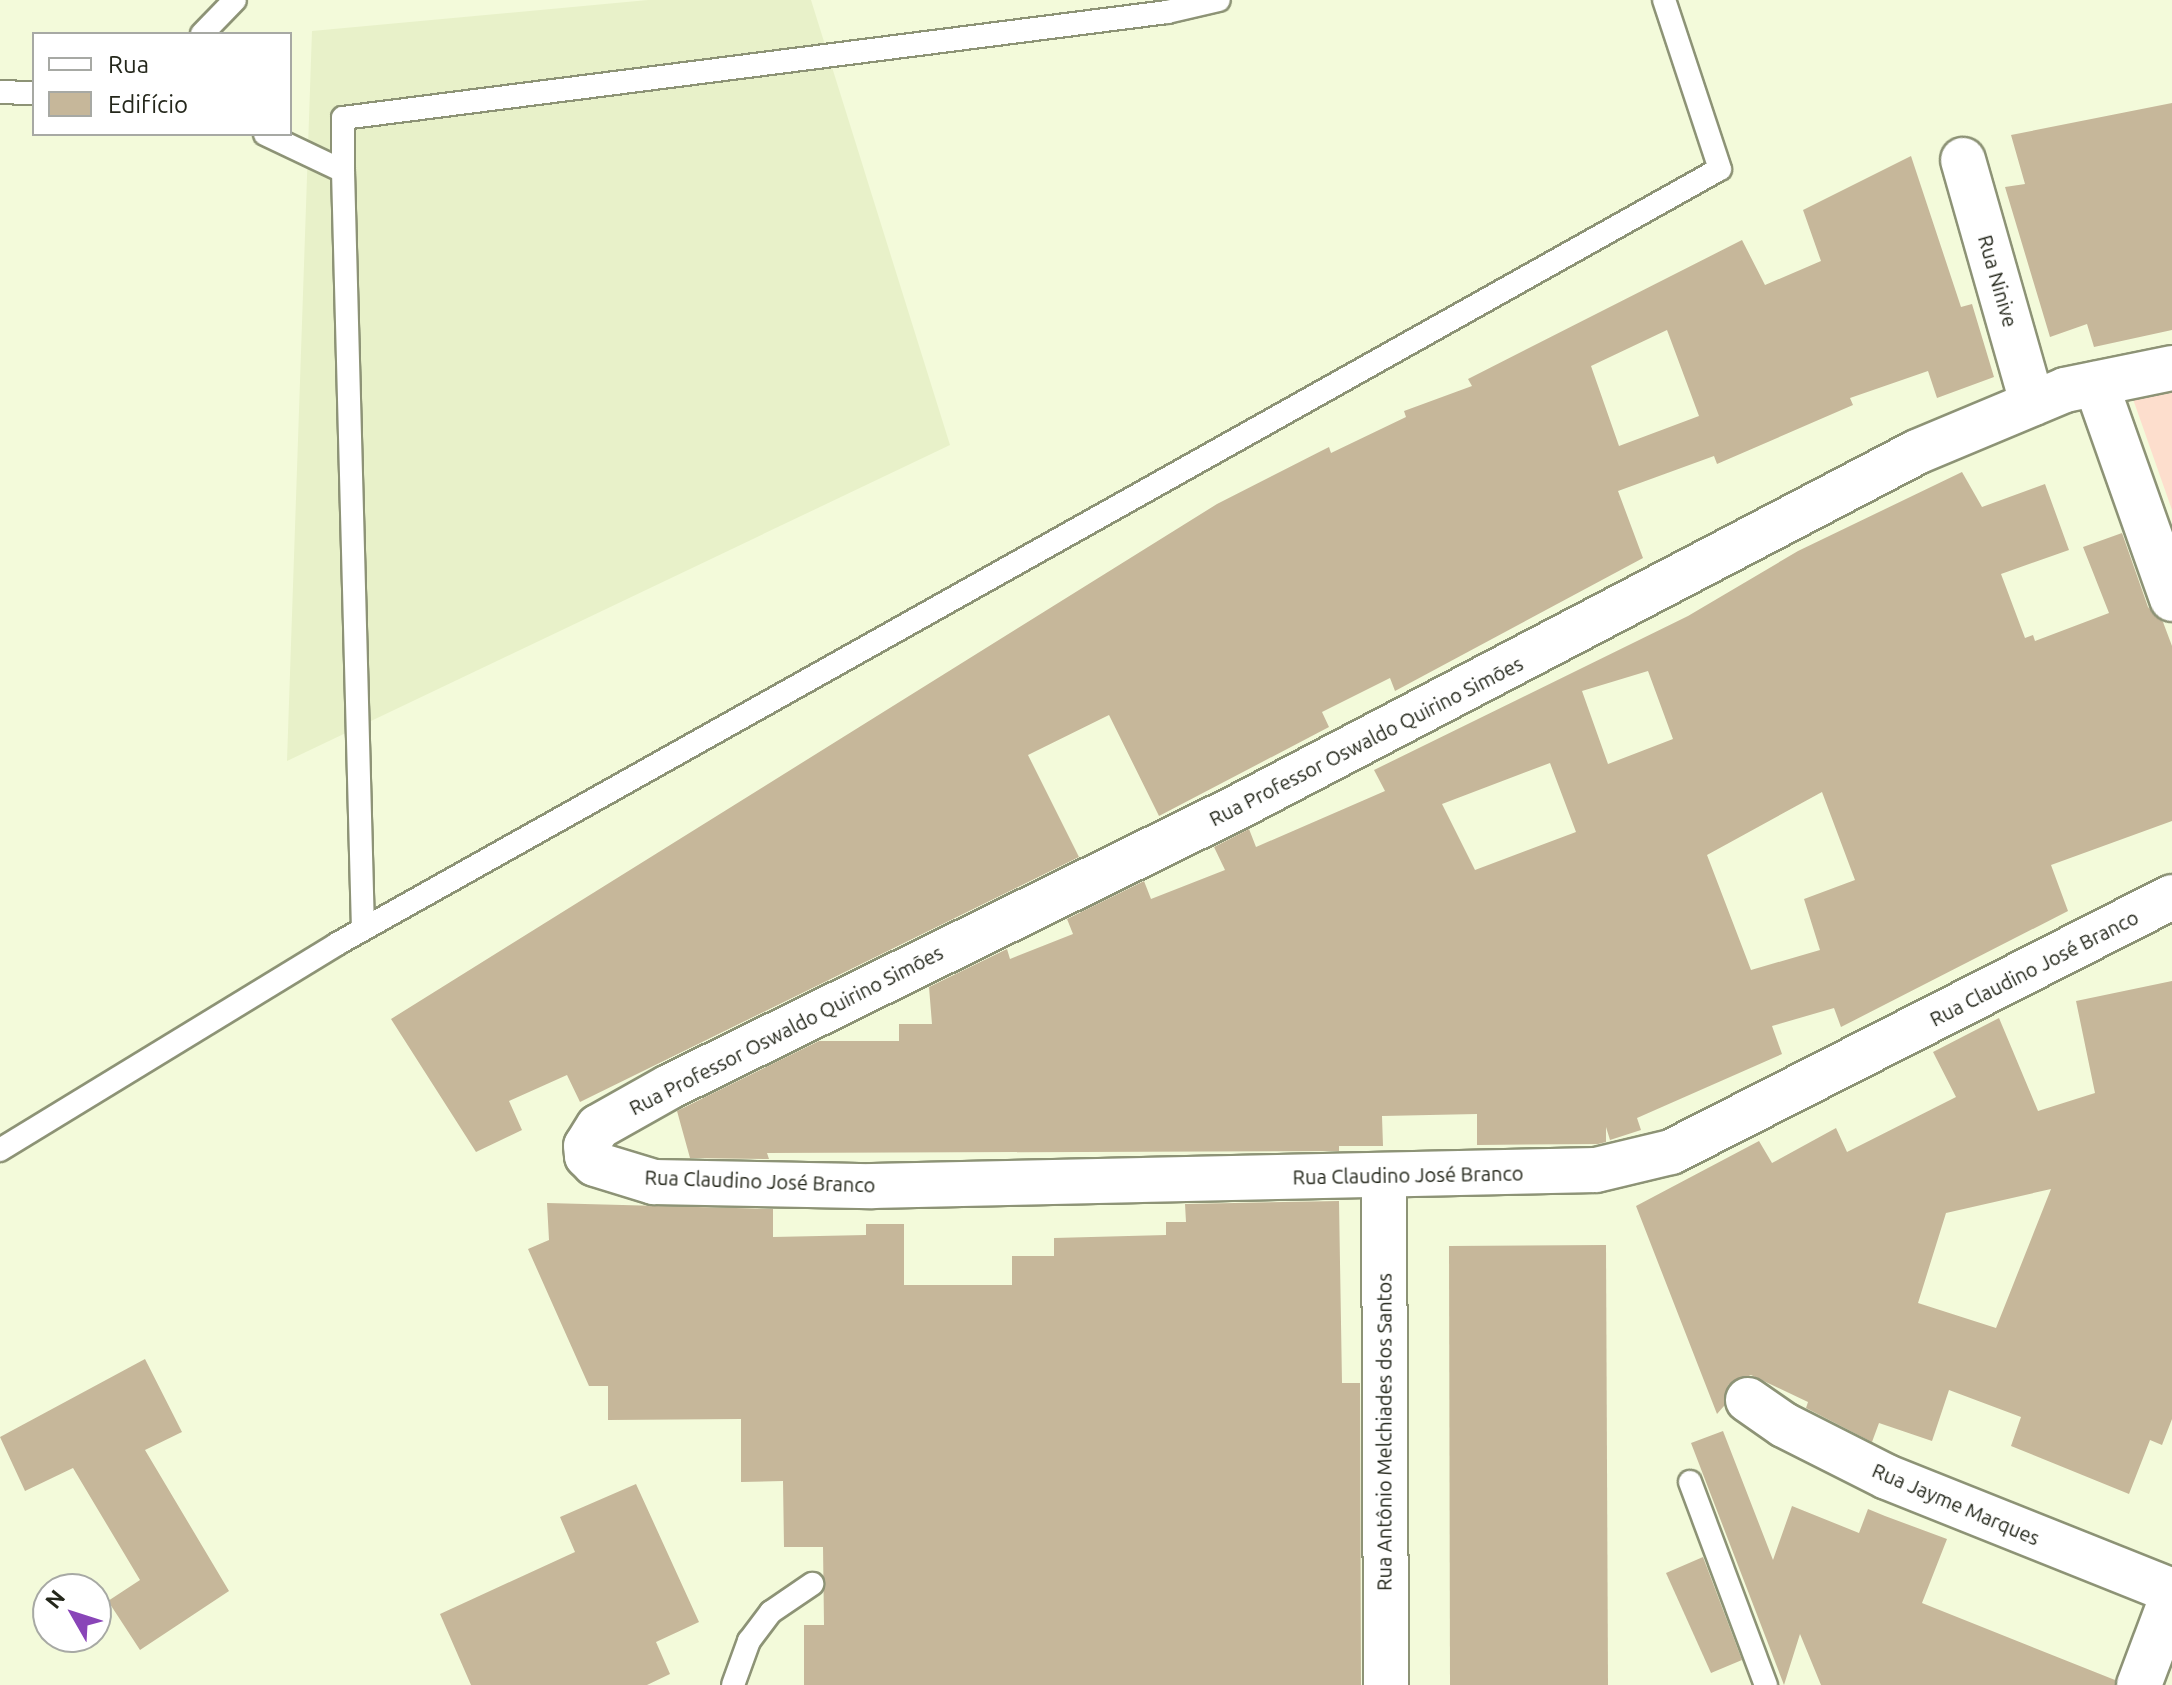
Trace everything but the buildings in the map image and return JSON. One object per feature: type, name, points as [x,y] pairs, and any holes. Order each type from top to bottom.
[{"type":"street","name":"Rua Ninive","points":[[1963,160],[2032,403]]},
{"type":"street","name":"Rua Professor Oswaldo Quirino Simões","points":[[587,1156],[586,1146],[598,1127],[669,1087],[1236,808],[1564,640],[1773,524],[1917,452],[2032,403],[2096,384],[2172,368]]},
{"type":"street","points":[[2096,384],[2172,599]]},
{"type":"street","name":"Rua Claudino José Branco","points":[[587,1156],[595,1164],[654,1182],[872,1186],[1384,1179],[1596,1170],[1671,1152],[2172,897]]},
{"type":"street","name":"Rua Antônio Melchiades dos Santos","points":[[1384,1179],[1386,1685]]},
{"type":"street","name":"Rua Jayme Marques","points":[[1748,1400],[1784,1425],[1887,1477],[2172,1594]]},
{"type":"street","points":[[2155,1660],[2172,1594]]},
{"type":"lane","points":[[204,32],[235,0]]},
{"type":"lane","points":[[363,929],[343,118],[1167,12],[1219,0]]},
{"type":"lane","points":[[0,1150],[363,929],[1720,169],[1664,0]]},
{"type":"lane","points":[[0,92],[32,93]]},
{"type":"lane","points":[[269,136],[343,171]]},
{"type":"lane","points":[[1690,1482],[1766,1685]]},
{"type":"lane","points":[[733,1685],[749,1641],[771,1612],[812,1584]]},
{"type":"shaded area","points":[[648,0],[811,0],[950,445],[287,761],[312,31]]},
{"type":"shaded area","points":[[2172,393],[2172,510],[2133,399]]}]
